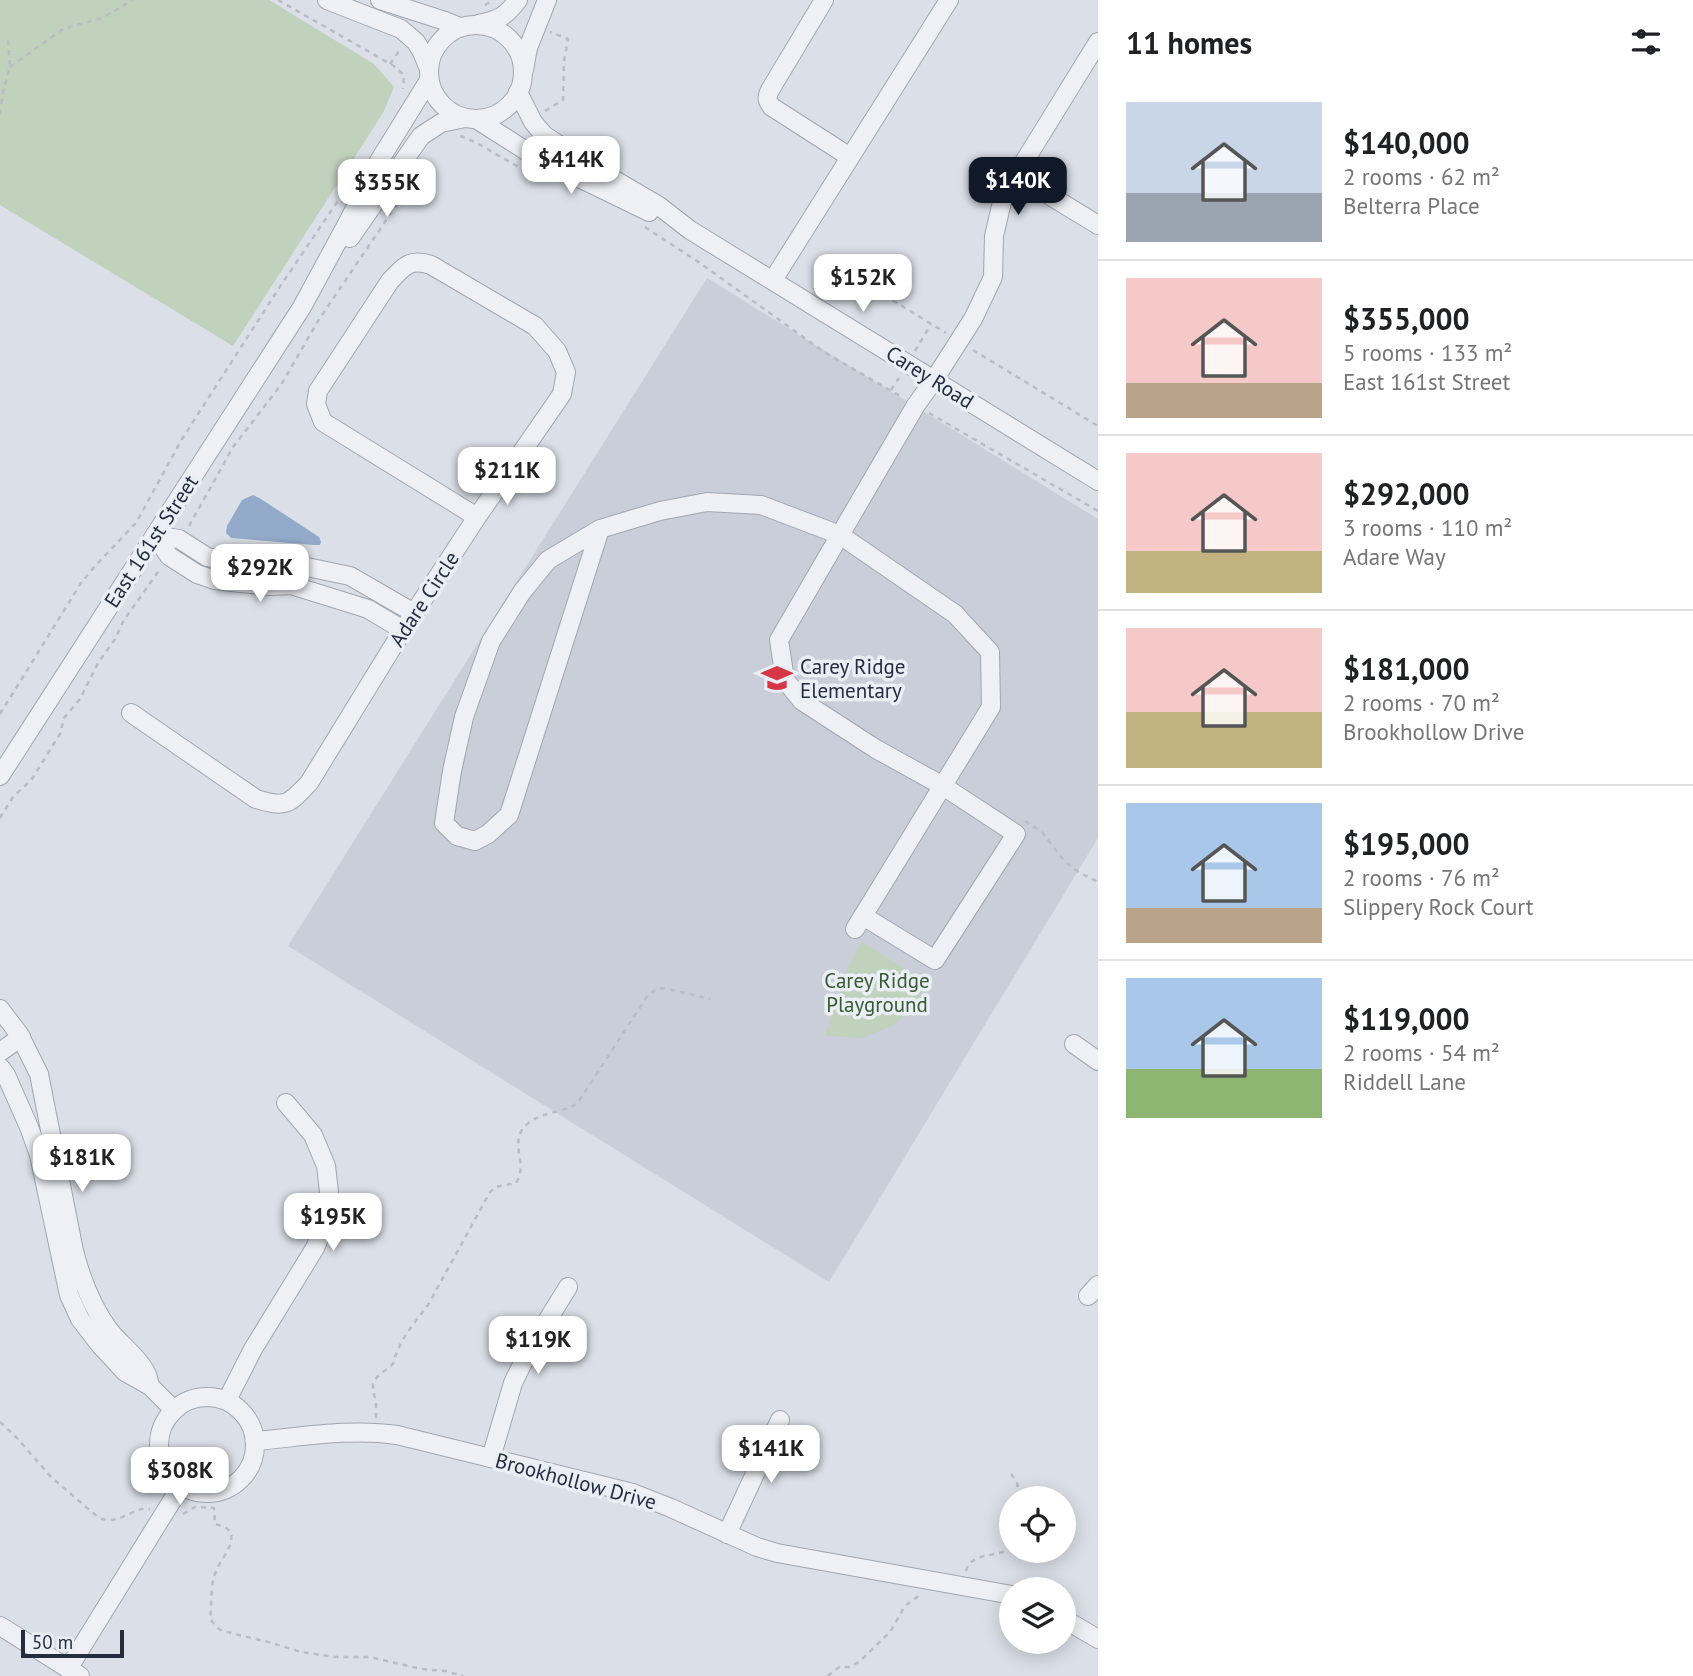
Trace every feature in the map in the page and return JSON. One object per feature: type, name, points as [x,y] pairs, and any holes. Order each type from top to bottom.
[{"type":"street","points":[[327,0],[401,29],[416,42],[422,52],[433,93],[441,104],[467,124],[489,117],[511,103],[520,84],[528,48],[547,0]]},
{"type":"street","points":[[380,0],[468,26],[491,27],[505,35],[516,47],[522,61],[520,84]]},
{"type":"street","points":[[429,74],[432,56],[438,44],[448,34],[468,26],[496,21],[509,13],[518,0]]},
{"type":"street","points":[[824,0],[767,96],[772,107],[850,157]]},
{"type":"street","points":[[773,280],[949,0]]},
{"type":"street","points":[[600,529],[509,815],[488,834],[475,841],[457,836],[444,823],[464,717],[491,641],[522,592],[548,560],[600,529],[660,511],[707,502],[761,505],[840,535],[956,614],[990,652],[991,707],[943,786],[859,923],[934,960],[1016,834],[943,786],[876,749],[802,701],[785,680],[779,640],[840,535],[915,405],[973,319],[993,277],[995,236],[1002,202],[1098,42]]},
{"type":"street","name":"East 161st Street","points":[[302,307],[379,161],[429,74]]},
{"type":"street","name":"Carey Road","points":[[520,84],[533,122],[544,135],[583,162],[659,206],[690,230],[1098,481]]},
{"type":"street","name":"East 161st Street","points":[[0,776],[302,307],[421,136],[441,123],[467,124]]},
{"type":"street","name":"Carey Road","points":[[467,124],[690,230]]},
{"type":"street","points":[[1016,175],[1098,225]]},
{"type":"street","name":"Adare Circle","points":[[131,713],[256,799],[276,805],[293,800],[309,783],[414,613],[562,394],[566,372],[557,351],[535,326],[432,265],[420,261],[412,262],[390,281],[318,391],[316,404],[323,422],[477,517]]},
{"type":"street","points":[[155,535],[179,540],[207,557],[231,562],[302,566],[350,576],[414,613]]},
{"type":"street","points":[[155,535],[169,556],[197,573],[215,580],[270,586],[291,585],[368,610],[403,630]]},
{"type":"street","points":[[197,573],[207,557]]},
{"type":"street","points":[[0,1009],[21,1037],[39,1074],[46,1151],[67,1254],[69,1295],[79,1319],[92,1321],[125,1372],[150,1387],[174,1410]]},
{"type":"street","points":[[0,1052],[21,1037]]},
{"type":"street","points":[[1074,1044],[1098,1060]]},
{"type":"street","points":[[0,1066],[29,1127],[46,1151]]},
{"type":"street","points":[[227,1400],[253,1349],[315,1248],[326,1222],[329,1192],[326,1166],[313,1135],[286,1103]]},
{"type":"street","points":[[491,1458],[513,1383],[528,1352],[568,1287]]},
{"type":"street","points":[[205,1396],[227,1400],[238,1407],[253,1428],[256,1441],[251,1467],[232,1487],[206,1494],[193,1492],[171,1478],[164,1468],[160,1456],[161,1431],[166,1419],[183,1403],[205,1396]]},
{"type":"street","points":[[727,1534],[780,1420]]},
{"type":"street","name":"Brookhollow Drive","points":[[256,1441],[354,1432],[380,1433],[632,1493],[757,1547],[777,1553],[999,1592]]},
{"type":"street","points":[[0,1626],[74,1672],[181,1486]]},
{"type":"street","points":[[1076,1626],[1098,1639]]},
{"type":"path","points":[[10,67],[63,29],[102,18],[133,0]]},
{"type":"path","points":[[278,0],[390,64],[404,75],[405,87],[400,95]]},
{"type":"path","points":[[483,6],[494,0]]},
{"type":"path","points":[[542,113],[564,100],[564,61],[568,39],[546,31]]},
{"type":"path","points":[[0,114],[10,67],[8,39]]},
{"type":"path","points":[[390,64],[403,46]]},
{"type":"path","points":[[467,124],[469,139],[530,172]]},
{"type":"path","points":[[179,540],[233,447],[281,385],[318,321],[406,187]]},
{"type":"path","points":[[0,714],[81,583],[136,523],[181,439],[345,192]]},
{"type":"path","points":[[635,221],[701,263],[824,352],[1098,511]]},
{"type":"path","points":[[0,818],[13,797],[32,779],[60,734],[64,718],[80,699],[124,620],[169,556]]},
{"type":"path","points":[[376,1418],[373,1384],[377,1377],[393,1364],[402,1342],[428,1305],[490,1192],[496,1187],[518,1181],[520,1169],[517,1137],[522,1128],[536,1118],[566,1110],[577,1104],[652,992],[664,988],[710,999]]},
{"type":"path","points":[[0,1422],[51,1477],[99,1518],[108,1521],[123,1518],[142,1508],[162,1516]]},
{"type":"path","points":[[1011,1474],[1018,1486]]},
{"type":"path","points":[[181,1515],[195,1507],[214,1508],[215,1524],[231,1532],[229,1548],[214,1575],[210,1619],[223,1631],[301,1652],[335,1657],[370,1657],[463,1676]]},
{"type":"path","points":[[961,1585],[971,1561],[980,1556],[999,1553]]},
{"type":"path","points":[[828,1676],[839,1667],[850,1667],[860,1661],[890,1632],[905,1606],[923,1592],[926,1580]]},
{"type":"shaded area","name":"Carey Ridge Elementary","points":[[707,278],[1098,519],[1098,838],[829,1282],[288,946]]},
{"type":"green space","points":[[0,0],[269,0],[374,64],[394,87],[383,113],[233,346],[0,205]]},
{"type":"green space","name":"Carey Ridge Playground","points":[[862,942],[927,983],[913,1008],[894,1025],[862,1038],[825,1036],[850,963]]},
{"type":"water","points":[[253,495],[319,537],[320,545],[231,538],[226,533],[227,526],[242,500]]},
{"type":"place","name":"Carey Ridge Elementary","points":[[777,678]]}]
